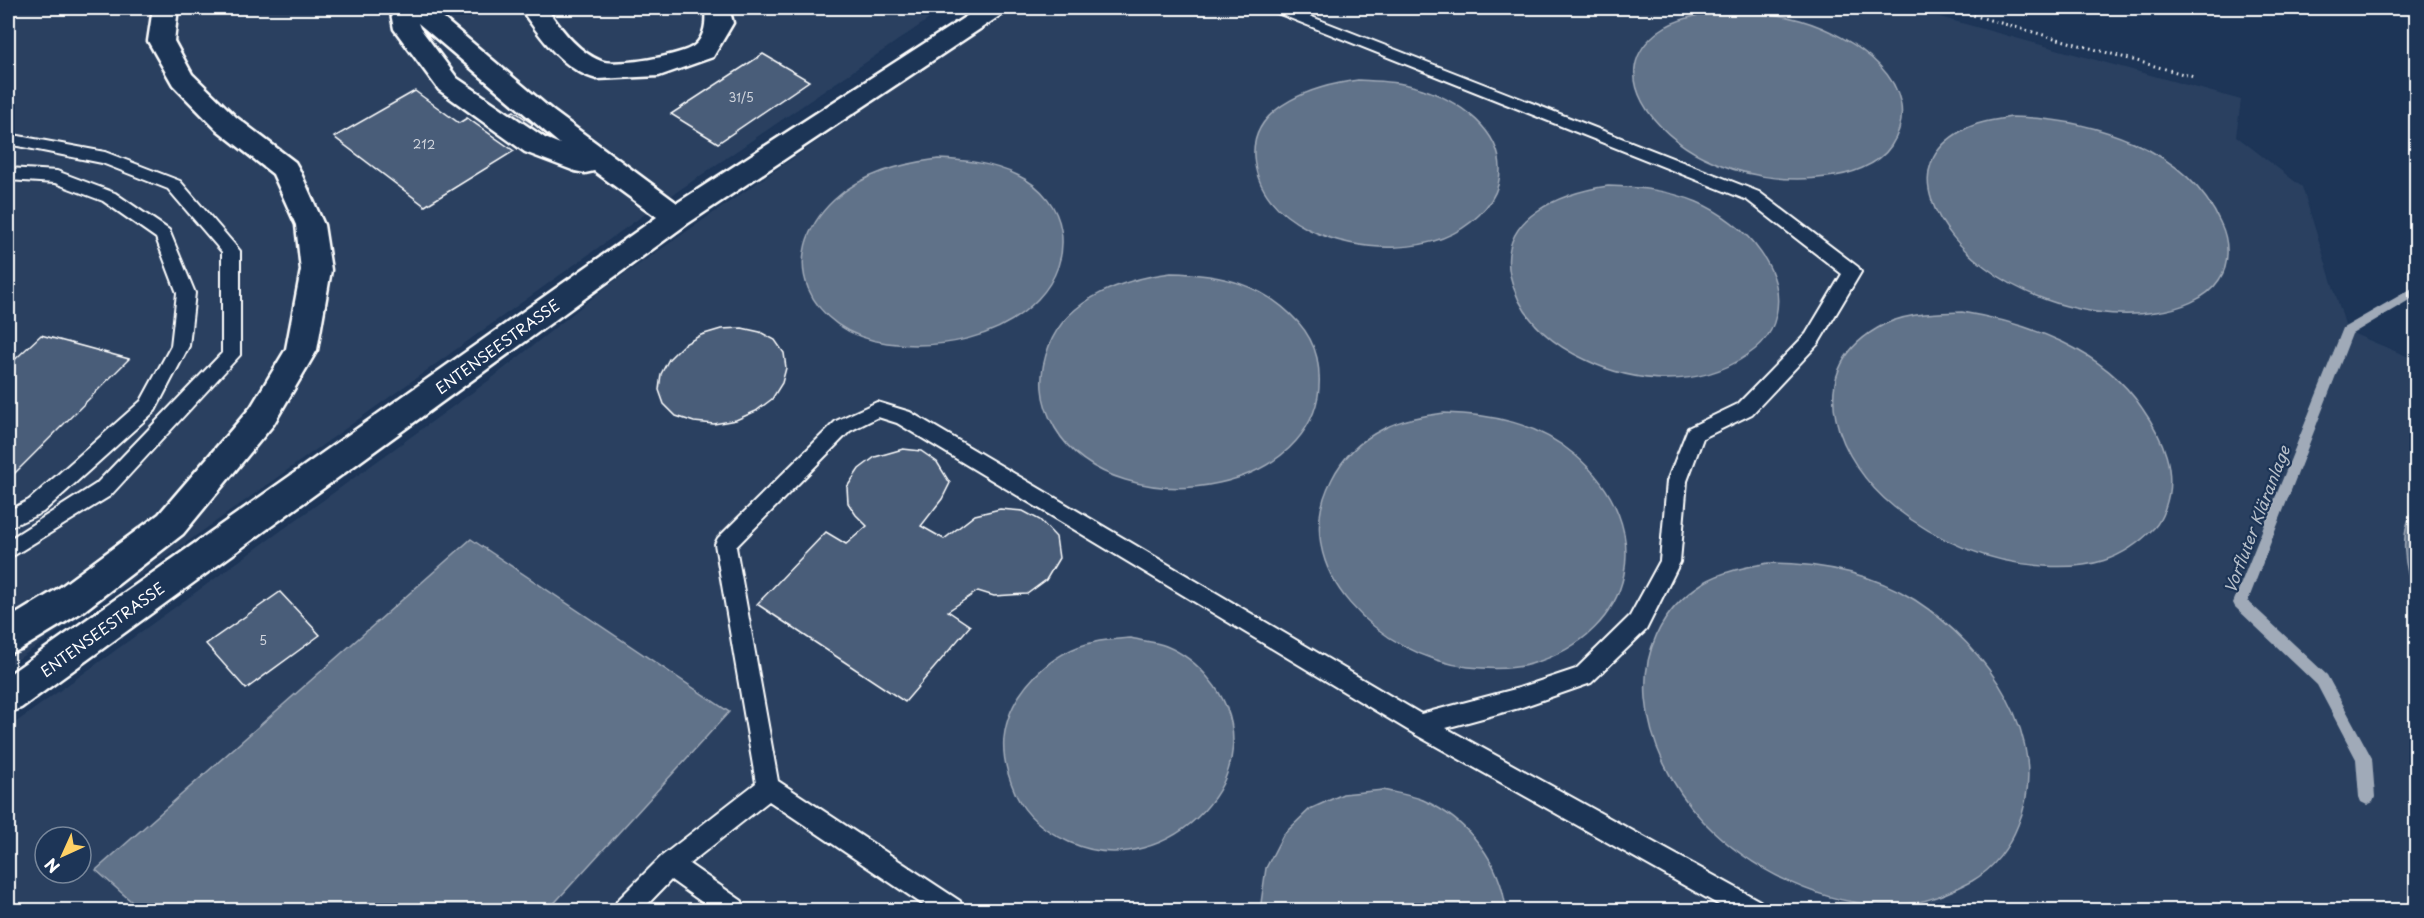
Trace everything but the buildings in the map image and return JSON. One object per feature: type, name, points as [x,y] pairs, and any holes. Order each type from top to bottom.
[{"type":"street","points":[[8,638],[72,599],[171,524],[262,416],[301,350],[316,270],[310,225],[285,169],[226,123],[182,80],[162,41],[166,8]]},
{"type":"street","points":[[403,8],[407,29],[448,84],[535,145],[614,174]]},
{"type":"street","points":[[417,8],[486,72],[614,174],[668,211]]},
{"type":"street","points":[[533,8],[561,46],[597,71],[659,68],[704,51],[718,15]]},
{"type":"street","name":"ENTENSEESTRASSE","points":[[8,696],[668,211],[995,8]]},
{"type":"lane","points":[[1277,8],[1753,196],[1852,272],[1812,339],[1746,409],[1695,434],[1677,481],[1670,562],[1638,623],[1583,676],[1519,698],[1419,725]]},
{"type":"lane","points":[[8,139],[105,158],[174,185],[231,251],[231,355],[103,490],[8,550]]},
{"type":"lane","points":[[8,174],[57,177],[109,197],[163,234],[186,293],[180,346],[148,406],[36,506],[8,520]]},
{"type":"lane","points":[[951,910],[768,787],[725,544],[843,426],[877,409],[903,417],[1419,725],[1751,910]]},
{"type":"lane","points":[[626,910],[670,864],[768,787]]},
{"type":"lane","points":[[670,864],[733,910]]},
{"type":"path","points":[[1947,8],[2194,77]]},
{"type":"shaded area","points":[[8,8],[945,8],[659,204],[148,570],[8,666]]},
{"type":"shaded area","points":[[1011,8],[1907,8],[2241,100],[2236,136],[2302,187],[2347,331],[2416,360],[2416,910],[8,910],[8,728],[491,379],[606,287]]},
{"type":"shaded area","points":[[1724,11],[1762,13],[1800,20],[1842,37],[1862,50],[1880,66],[1893,83],[1901,103],[1900,124],[1891,146],[1878,159],[1862,168],[1835,176],[1795,179],[1748,173],[1718,164],[1686,147],[1669,134],[1642,102],[1636,84],[1635,66],[1643,48],[1659,31],[1674,23],[1699,15]]},
{"type":"shaded area","points":[[1358,80],[1399,83],[1429,91],[1462,108],[1476,120],[1488,134],[1496,149],[1500,166],[1497,189],[1479,215],[1461,229],[1441,238],[1419,244],[1373,247],[1328,237],[1308,229],[1287,216],[1270,200],[1259,180],[1254,156],[1256,138],[1264,123],[1275,110],[1290,100],[1325,87]]},
{"type":"shaded area","points":[[2011,117],[2072,123],[2103,131],[2132,142],[2160,157],[2185,175],[2205,197],[2221,224],[2226,238],[2227,260],[2219,280],[2207,293],[2182,306],[2164,311],[2112,314],[2066,306],[2044,299],[2023,290],[1985,267],[1953,237],[1940,219],[1932,200],[1928,181],[1931,162],[1943,145],[1968,127]]},
{"type":"shaded area","points":[[938,159],[969,161],[998,168],[1017,175],[1048,199],[1057,214],[1062,249],[1058,266],[1050,283],[1023,313],[1006,324],[968,339],[948,343],[907,345],[887,343],[860,336],[837,324],[820,308],[808,289],[803,267],[806,245],[816,222],[834,200],[870,176],[896,167]]},
{"type":"shaded area","points":[[1608,186],[1653,190],[1697,202],[1715,211],[1748,237],[1761,253],[1771,271],[1777,290],[1777,310],[1771,330],[1757,348],[1728,366],[1708,374],[1688,378],[1646,378],[1605,368],[1586,360],[1560,345],[1538,326],[1520,303],[1514,290],[1510,275],[1509,255],[1514,237],[1537,211],[1572,195]]},
{"type":"shaded area","points":[[1171,273],[1224,279],[1271,298],[1301,326],[1312,343],[1317,358],[1316,404],[1296,441],[1262,467],[1219,483],[1172,487],[1125,480],[1085,460],[1055,428],[1043,398],[1042,378],[1045,357],[1058,329],[1070,315],[1100,293],[1135,280]]},
{"type":"shaded area","points":[[1962,312],[2012,323],[2062,342],[2107,370],[2126,387],[2156,431],[2169,468],[2169,495],[2161,519],[2142,539],[2117,555],[2090,564],[2060,567],[2024,564],[1984,555],[1946,540],[1894,507],[1874,489],[1857,467],[1844,443],[1836,418],[1834,393],[1839,370],[1853,348],[1876,329],[1886,324],[1918,315]]},
{"type":"shaded area","points":[[1444,413],[1496,418],[1546,435],[1575,455],[1601,483],[1618,513],[1626,544],[1624,574],[1613,603],[1594,628],[1567,649],[1531,664],[1508,668],[1468,667],[1436,660],[1404,646],[1375,627],[1350,603],[1332,576],[1321,545],[1321,513],[1332,479],[1342,463],[1367,438],[1383,429],[1405,420]]},
{"type":"shaded area","points":[[2416,506],[2416,596],[2408,574],[2405,538],[2410,516]]},
{"type":"shaded area","points":[[471,539],[729,712],[548,910],[141,910],[96,870]]},
{"type":"shaded area","points":[[1768,563],[1825,567],[1862,576],[1898,590],[1941,619],[1966,642],[1988,669],[2007,698],[2020,728],[2027,760],[2027,793],[2018,825],[2010,842],[1993,864],[1980,876],[1945,894],[1907,904],[1870,904],[1817,893],[1791,883],[1744,856],[1703,821],[1681,794],[1664,764],[1652,731],[1646,698],[1647,666],[1657,635],[1675,607],[1703,583],[1727,572]]},
{"type":"shaded area","points":[[1131,638],[1166,646],[1190,660],[1205,674],[1229,713],[1233,748],[1224,782],[1204,811],[1176,834],[1143,848],[1106,852],[1069,842],[1053,834],[1026,811],[1010,781],[1005,760],[1004,738],[1014,705],[1034,676],[1048,664],[1078,647],[1104,640]]},
{"type":"shaded area","points":[[1383,790],[1423,800],[1454,819],[1468,831],[1480,844],[1497,875],[1506,910],[1260,910],[1266,868],[1283,835],[1310,809],[1343,794]]},
{"type":"waterway","name":"Vorfluter Kläranlage","points":[[2367,797],[2364,758],[2322,680],[2240,603],[2347,331],[2416,291]]}]
